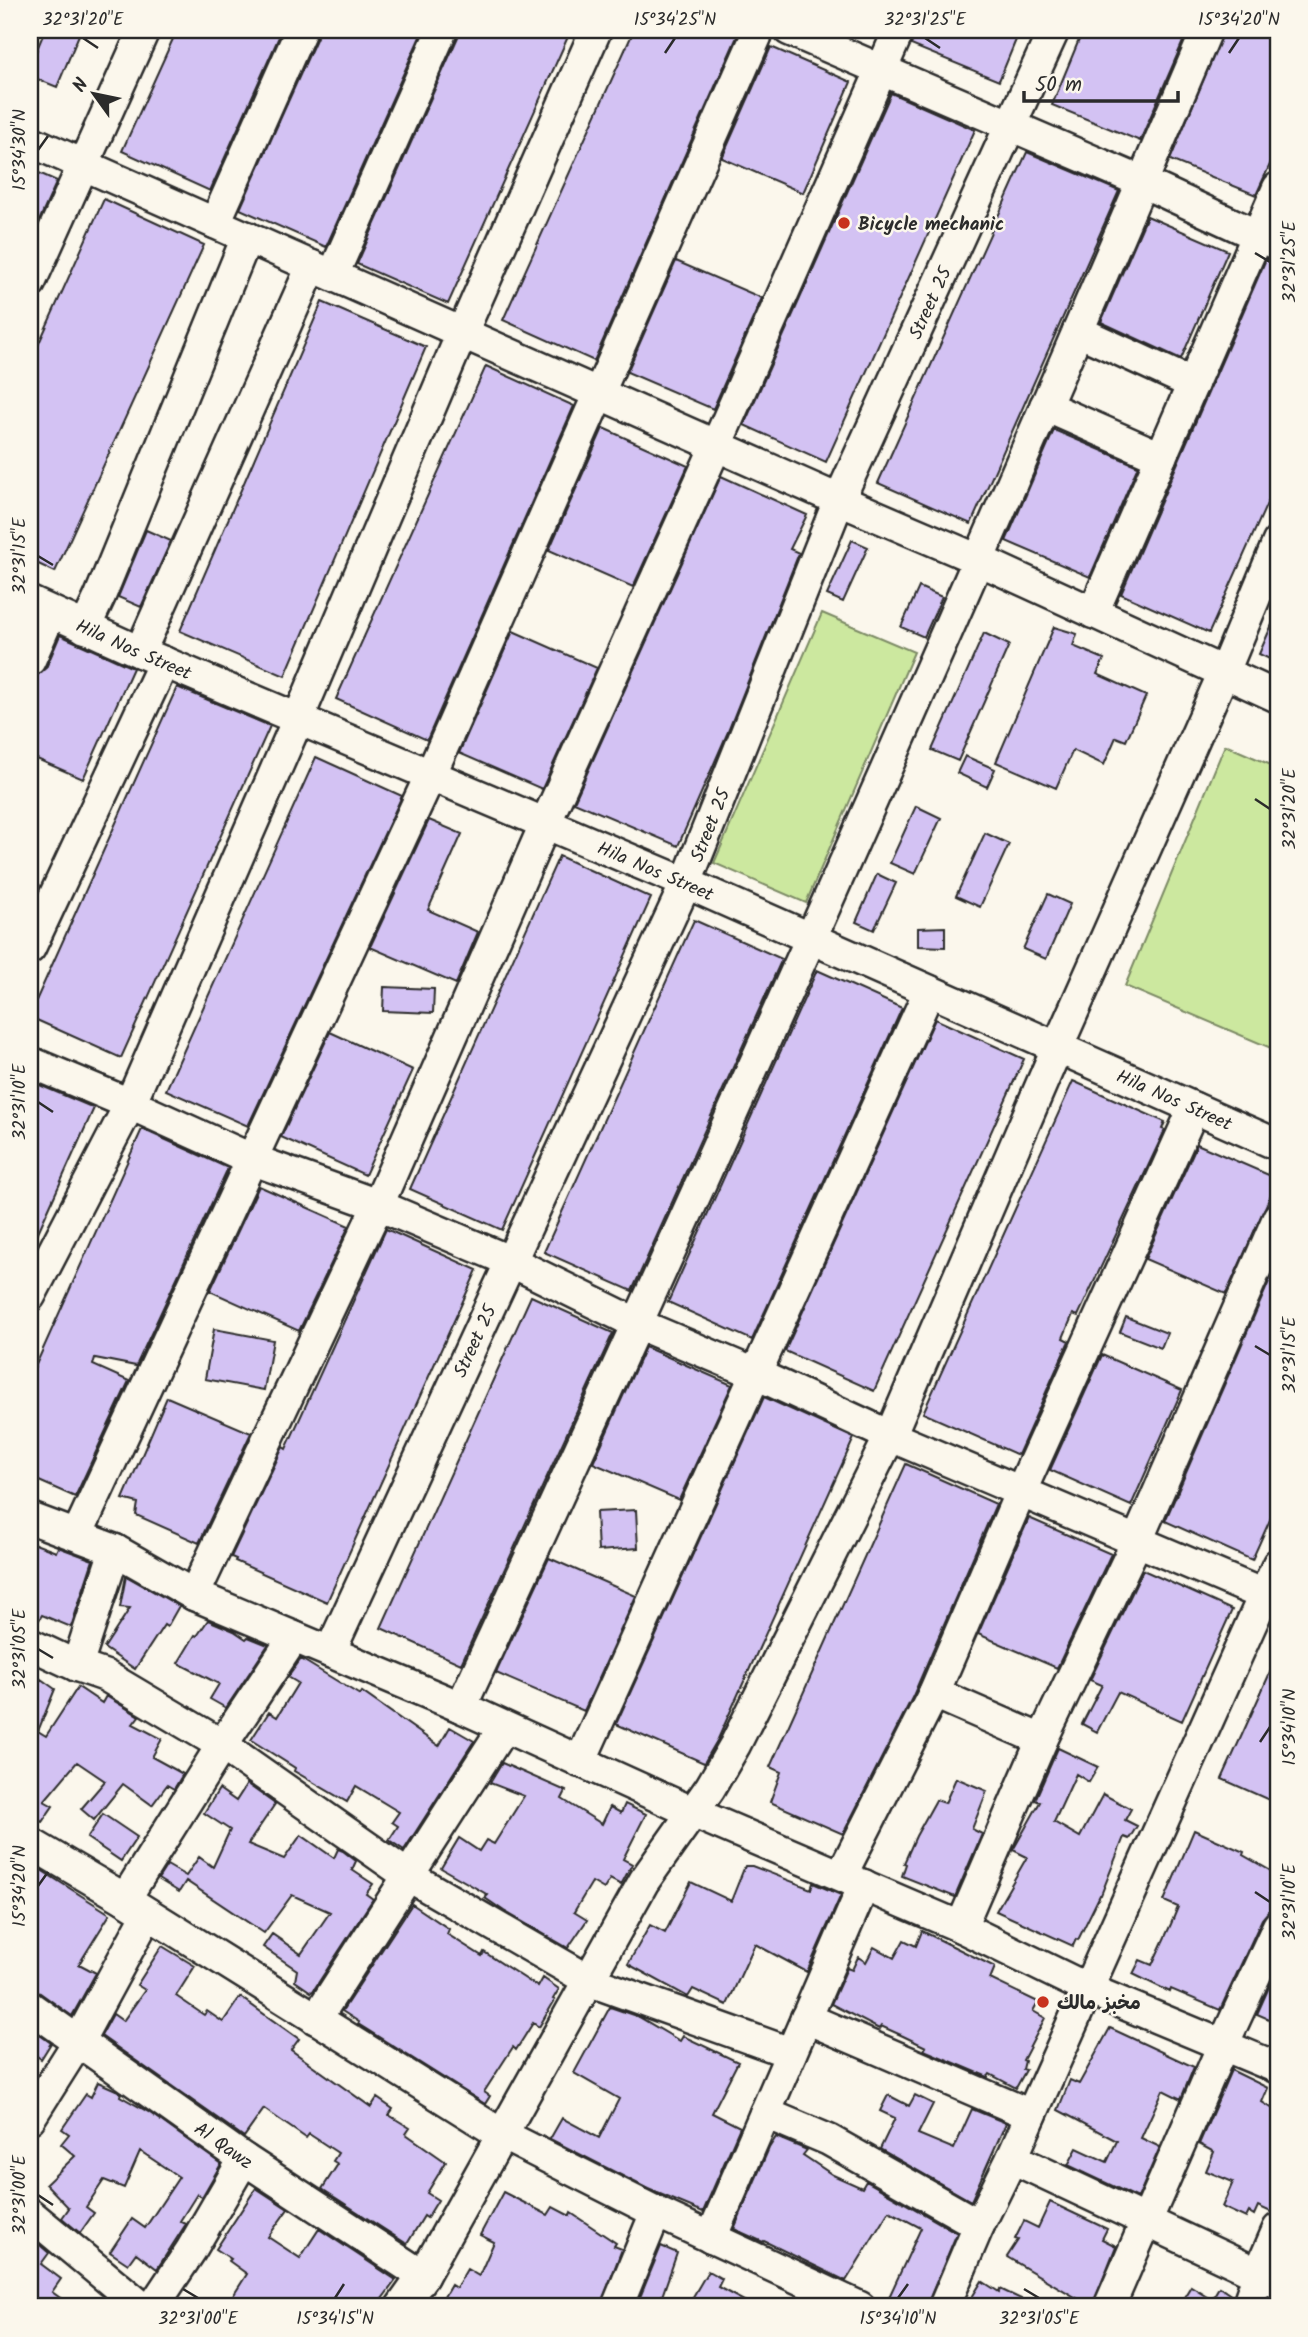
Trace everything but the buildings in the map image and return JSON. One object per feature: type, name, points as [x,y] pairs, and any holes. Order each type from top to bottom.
[{"type":"street","points":[[30,283],[144,30]]},
{"type":"street","points":[[215,223],[301,30]]},
{"type":"street","points":[[30,948],[152,657],[323,271],[442,30]]},
{"type":"street","points":[[30,1296],[130,1104],[298,719],[462,332],[596,30]]},
{"type":"street","points":[[77,1535],[431,774],[759,30]]},
{"type":"street","points":[[789,30],[1142,182],[1268,241]]},
{"type":"street","points":[[194,1595],[378,1205],[899,30]]},
{"type":"street","name":"Street 25","points":[[330,1651],[686,883],[839,500],[1054,30]]},
{"type":"street","points":[[461,1707],[638,1324],[979,560],[1207,30]]},
{"type":"street","points":[[30,141],[979,560],[1278,696]]},
{"type":"street","points":[[1093,613],[1193,384],[1268,241],[1278,188]]},
{"type":"street","points":[[85,628],[247,237]]},
{"type":"street","points":[[1078,331],[1193,384]]},
{"type":"street","points":[[1045,406],[1161,457]]},
{"type":"street","points":[[401,2307],[423,2276],[644,1881],[710,1788],[735,1745],[890,1436],[1057,1048],[1224,672],[1278,542]]},
{"type":"street","points":[[30,660],[40,607]]},
{"type":"street","name":"Hila Nos Street","points":[[40,607],[152,657],[546,822],[1278,1145]]},
{"type":"street","points":[[580,1762],[929,991]]},
{"type":"street","points":[[30,1062],[251,1159],[378,1205],[512,1262],[638,1324],[756,1374],[890,1436],[1271,1598]]},
{"type":"street","points":[[711,2238],[806,2018],[853,1879],[1021,1491],[1194,1108]]},
{"type":"street","points":[[961,1927],[1042,1740],[1137,1542],[1278,1218]]},
{"type":"street","points":[[30,1518],[115,1550],[194,1595],[461,1707],[692,1812],[961,1927],[1088,1989],[1278,2068]]},
{"type":"street","points":[[77,1667],[115,1550]]},
{"type":"street","points":[[944,2307],[979,2225],[1271,1598],[1278,1564]]},
{"type":"street","points":[[30,2118],[78,2042],[136,1907],[222,1745],[295,1637]]},
{"type":"street","points":[[30,1644],[77,1667],[106,1676],[222,1745],[407,1875],[590,1981],[791,2053]]},
{"type":"street","points":[[934,1693],[1042,1740]]},
{"type":"street","points":[[316,2019],[504,1727]]},
{"type":"street","points":[[30,1843],[501,2134],[711,2238],[817,2298],[859,2307]]},
{"type":"street","points":[[1109,2307],[1278,1926]]},
{"type":"street","name":"Al Qawz","points":[[30,2007],[244,2159],[423,2276]]},
{"type":"street","points":[[806,2018],[1031,2115]]},
{"type":"street","points":[[765,2113],[829,2140],[979,2225]]},
{"type":"street","points":[[1012,2158],[1268,2279]]},
{"type":"street","points":[[153,2307],[191,2250],[244,2159]]},
{"type":"street","points":[[617,2307],[656,2213]]},
{"type":"street","points":[[30,2217],[142,2307]]},
{"type":"street","points":[[1247,2307],[1268,2279],[1278,2229]]},
{"type":"green space","points":[[822,613],[914,652],[806,903],[714,863]]},
{"type":"green space","points":[[1225,745],[1278,768],[1278,1051],[1125,986]]},
{"type":"place","name":"Bicycle mechanic","points":[[844,223]]},
{"type":"place","name":"مخبز مالك","points":[[1043,2002]]}]
